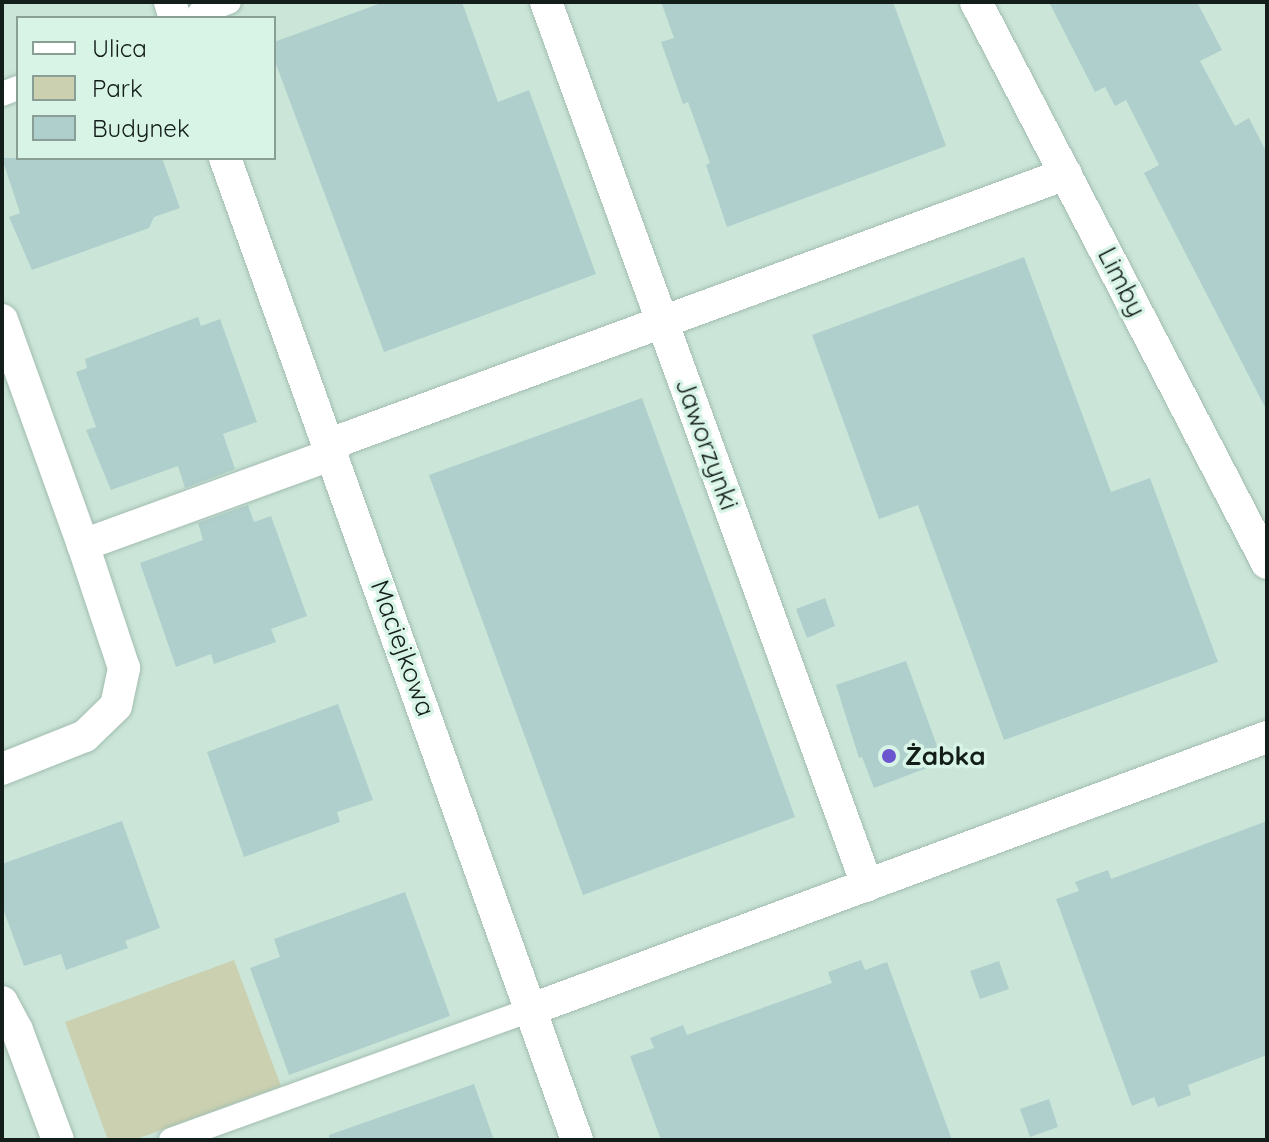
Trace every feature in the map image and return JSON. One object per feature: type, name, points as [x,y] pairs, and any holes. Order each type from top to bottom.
[{"type":"street","points":[[199,16],[229,2]]},
{"type":"street","name":"Jaworzynki","points":[[546,2],[867,885]]},
{"type":"street","name":"Limby","points":[[976,2],[1267,563]]},
{"type":"street","name":"Maciejkowa","points":[[226,160],[332,449],[577,1140]]},
{"type":"street","points":[[83,545],[663,323],[1066,174]]},
{"type":"street","points":[[2,320],[124,668],[116,706],[85,736],[2,769]]},
{"type":"street","points":[[171,1140],[1267,737]]},
{"type":"street","points":[[2,1002],[17,1030],[58,1140]]},
{"type":"green space","points":[[234,960],[281,1086],[134,1140],[108,1140],[65,1022]]},
{"type":"building","points":[[384,2],[462,2],[498,102],[529,90],[596,274],[384,352],[276,64],[276,41]]},
{"type":"building","points":[[661,2],[893,2],[946,146],[727,227],[706,165],[710,163],[688,102],[683,104],[661,42],[674,38]]},
{"type":"building","points":[[1049,2],[1197,2],[1222,50],[1200,61],[1235,126],[1249,118],[1267,153],[1267,411],[1144,173],[1159,165],[1126,100],[1115,106],[1105,87],[1095,92]]},
{"type":"building","points":[[2,158],[163,160],[180,208],[154,217],[149,228],[32,270],[9,217],[20,213]]},
{"type":"building","points":[[1024,257],[1111,492],[1150,478],[1218,662],[1004,740],[918,505],[879,519],[812,335]]},
{"type":"building","points":[[198,317],[201,326],[220,319],[257,422],[223,434],[235,469],[185,488],[178,466],[111,490],[86,430],[96,427],[76,372],[87,368],[85,359]]},
{"type":"building","points":[[642,398],[795,817],[583,895],[429,475]]},
{"type":"building","points":[[248,505],[254,522],[271,516],[307,616],[271,629],[276,642],[214,664],[211,654],[176,667],[140,563],[203,540],[198,523]]},
{"type":"building","points":[[825,598],[835,626],[807,638],[796,609]]},
{"type":"building","points":[[906,661],[943,762],[874,788],[862,757],[859,758],[836,685]]},
{"type":"building","points":[[338,704],[373,800],[337,812],[340,822],[244,857],[207,752]]},
{"type":"building","points":[[122,821],[160,928],[125,941],[128,948],[66,970],[61,954],[24,966],[2,906],[2,864]]},
{"type":"building","points":[[1267,821],[1267,1055],[1188,1085],[1191,1095],[1158,1107],[1154,1097],[1132,1106],[1056,899],[1079,891],[1075,882],[1108,870],[1111,879]]},
{"type":"building","points":[[405,892],[450,1016],[289,1075],[250,968],[280,957],[274,939]]},
{"type":"building","points":[[861,960],[865,970],[887,962],[952,1140],[661,1140],[630,1056],[654,1048],[650,1038],[683,1025],[687,1035],[832,983],[828,972]]},
{"type":"building","points":[[999,961],[1009,989],[980,999],[970,971]]},
{"type":"building","points":[[474,1084],[494,1140],[329,1140],[329,1135]]},
{"type":"building","points":[[1049,1099],[1058,1127],[1030,1137],[1020,1109]]},
{"type":"place","name":"Żabka","points":[[889,756]]}]
